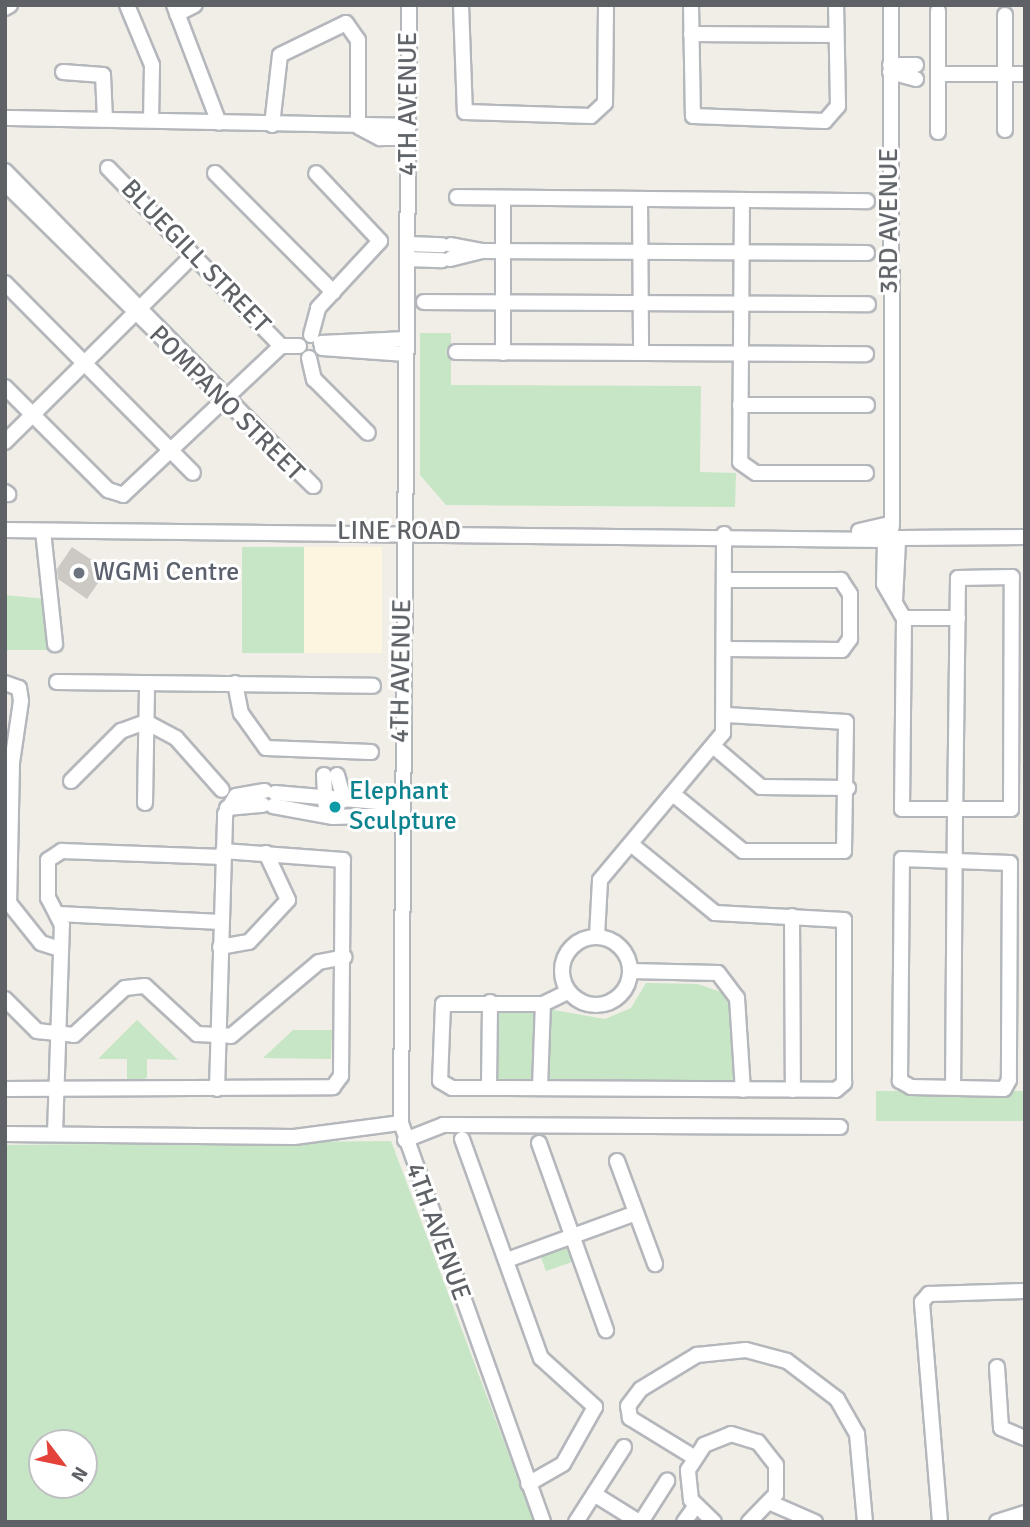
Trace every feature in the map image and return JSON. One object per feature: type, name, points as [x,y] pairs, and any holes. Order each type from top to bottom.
[{"type":"street","points":[[5,8],[10,5]]},
{"type":"street","points":[[127,5],[152,65],[151,120]]},
{"type":"street","points":[[195,5],[176,9],[219,123]]},
{"type":"street","name":"4TH AVENUE","points":[[409,5],[409,252],[401,809],[401,1123],[542,1522]]},
{"type":"street","points":[[461,5],[465,112],[591,116],[605,103],[606,5]]},
{"type":"street","points":[[691,5],[693,116],[835,117],[836,5]]},
{"type":"street","name":"3RD AVENUE","points":[[891,5],[891,437],[889,535],[884,584],[904,618]]},
{"type":"street","points":[[938,11],[928,72],[938,132]]},
{"type":"street","points":[[1005,15],[1005,130]]},
{"type":"street","points":[[272,125],[281,55],[346,23],[358,40],[358,126]]},
{"type":"street","points":[[691,34],[836,35]]},
{"type":"street","points":[[890,69],[1025,74]]},
{"type":"street","points":[[63,72],[103,75],[105,119]]},
{"type":"street","points":[[5,118],[358,126],[409,132]]},
{"type":"street","name":"BLUEGILL STREET","points":[[108,168],[281,346]]},
{"type":"street","name":"POMPANO STREET","points":[[5,171],[26,196],[294,467]]},
{"type":"street","points":[[215,173],[333,292]]},
{"type":"street","points":[[309,358],[318,342],[313,316],[380,241],[316,173]]},
{"type":"street","name":"POMPANO STREET","points":[[5,183],[26,196]]},
{"type":"street","points":[[457,197],[867,201]]},
{"type":"street","points":[[503,198],[503,353]]},
{"type":"street","points":[[640,199],[641,353]]},
{"type":"street","points":[[742,200],[738,455],[749,472],[866,473]]},
{"type":"street","points":[[409,252],[867,253]]},
{"type":"street","points":[[5,442],[193,255]]},
{"type":"street","points":[[5,283],[193,473]]},
{"type":"street","points":[[424,302],[867,304]]},
{"type":"street","points":[[5,387],[118,496],[172,452],[281,346],[318,342],[406,346]]},
{"type":"street","points":[[299,346],[309,358],[314,379],[368,433]]},
{"type":"street","points":[[456,352],[866,354]]},
{"type":"street","points":[[740,405],[867,405]]},
{"type":"street","name":"LINE ROAD","points":[[5,530],[1025,537]]},
{"type":"street","points":[[43,531],[55,644]]},
{"type":"street","points":[[597,936],[596,889],[713,746],[726,715],[724,534]]},
{"type":"street","points":[[953,1086],[955,809],[958,618],[958,578],[1012,578],[1011,809],[955,809],[902,809],[904,618],[958,618]]},
{"type":"street","points":[[726,580],[841,580],[850,589],[850,639],[842,650],[726,649]]},
{"type":"street","points":[[57,682],[373,687]]},
{"type":"street","points":[[5,683],[19,688],[21,701],[8,845],[11,909],[41,943],[60,949]]},
{"type":"street","points":[[145,803],[147,683]]},
{"type":"street","points":[[236,683],[241,713],[263,746],[331,764],[371,752]]},
{"type":"street","points":[[673,794],[743,851],[837,853],[847,843],[848,788],[843,719],[726,715]]},
{"type":"street","points":[[71,781],[121,731],[146,722],[176,738],[222,790]]},
{"type":"street","points":[[713,746],[761,787],[848,788]]},
{"type":"street","points":[[331,764],[344,800]]},
{"type":"street","points":[[331,764],[324,799],[333,817]]},
{"type":"street","points":[[216,1089],[226,809],[236,796],[344,800],[401,809]]},
{"type":"street","points":[[269,799],[333,817],[401,809]]},
{"type":"street","points":[[568,992],[543,1004],[447,1001],[439,1026],[440,1081],[453,1088],[743,1090],[836,1090],[844,1083],[846,925],[835,915],[715,913],[631,844]]},
{"type":"street","points":[[5,1089],[56,1089],[216,1089],[333,1087],[341,1076],[345,957],[343,860],[266,853],[55,852],[48,860],[47,890],[58,914],[60,949],[57,1033],[56,1089],[55,1134]]},
{"type":"street","points":[[220,947],[249,942],[288,901],[266,853]]},
{"type":"street","points":[[902,859],[955,861],[1010,863],[1009,1080],[1003,1089],[905,1086],[900,1067],[902,859]]},
{"type":"street","points":[[58,914],[221,922]]},
{"type":"street","points":[[792,916],[793,1090]]},
{"type":"street","points":[[597,936],[621,947],[630,971],[623,991],[607,1003],[586,1004],[568,992],[561,974],[565,955],[578,941],[597,936]]},
{"type":"street","points":[[5,999],[30,1027],[57,1033],[79,1034],[125,988],[138,985],[156,992],[197,1034],[238,1035],[319,962],[345,957]]},
{"type":"street","points":[[630,971],[718,972],[737,998],[743,1090]]},
{"type":"street","points":[[489,1088],[490,1002]]},
{"type":"street","points":[[540,1088],[543,1004]]},
{"type":"street","points":[[5,1134],[294,1137],[401,1123]]},
{"type":"street","points":[[405,1140],[443,1125],[840,1127]]},
{"type":"street","points":[[462,1139],[547,1368],[585,1394],[594,1413],[556,1472],[529,1487]]},
{"type":"street","points":[[539,1143],[606,1330]]},
{"type":"street","points":[[617,1161],[655,1264]]},
{"type":"street","points":[[507,1260],[636,1213]]},
{"type":"street","points":[[940,1522],[922,1303],[929,1294],[1025,1291]]},
{"type":"street","points":[[692,1456],[630,1418],[628,1406],[641,1389],[697,1355],[739,1350],[787,1361],[837,1399],[857,1434],[865,1522]]},
{"type":"street","points":[[997,1367],[1001,1428],[1025,1438]]},
{"type":"street","points":[[714,1522],[695,1507],[687,1485],[692,1456],[723,1436],[758,1442],[776,1465],[771,1503],[749,1522]]},
{"type":"street","points":[[576,1522],[624,1447]]},
{"type":"street","points":[[594,1494],[640,1522],[667,1481]]},
{"type":"street","points":[[771,1503],[815,1522]]},
{"type":"street","points":[[684,1522],[695,1507]]},
{"type":"street","points":[[997,1522],[1025,1513]]},
{"type":"shaded area","points":[[304,547],[382,547],[382,653],[304,653]]},
{"type":"green space","points":[[420,333],[451,333],[451,385],[701,386],[700,472],[736,473],[735,507],[446,505],[420,475]]},
{"type":"green space","points":[[242,547],[304,547],[304,653],[242,653]]},
{"type":"green space","points":[[5,595],[46,599],[52,650],[5,650]]},
{"type":"green space","points":[[646,983],[698,984],[729,995],[735,1084],[546,1082],[548,1009],[605,1019],[631,1008]]},
{"type":"green space","points":[[496,1008],[538,1009],[537,1083],[495,1082]]},
{"type":"green space","points":[[137,1020],[178,1060],[147,1059],[147,1078],[127,1085],[127,1059],[98,1059]]},
{"type":"green space","points":[[293,1030],[332,1030],[331,1059],[263,1058]]},
{"type":"green space","points":[[876,1091],[1025,1091],[1025,1121],[876,1121]]},
{"type":"green space","points":[[391,1141],[534,1522],[5,1522],[5,1145]]},
{"type":"green space","points":[[566,1247],[575,1261],[546,1271],[540,1255]]},
{"type":"building","name":"WGMi Centre","points":[[72,547],[107,570],[87,599],[58,579],[57,569]]},
{"type":"place","name":"WGMi Centre","points":[[79,573]]},
{"type":"place","name":"Elephant Sculpture","points":[[335,807]]}]
